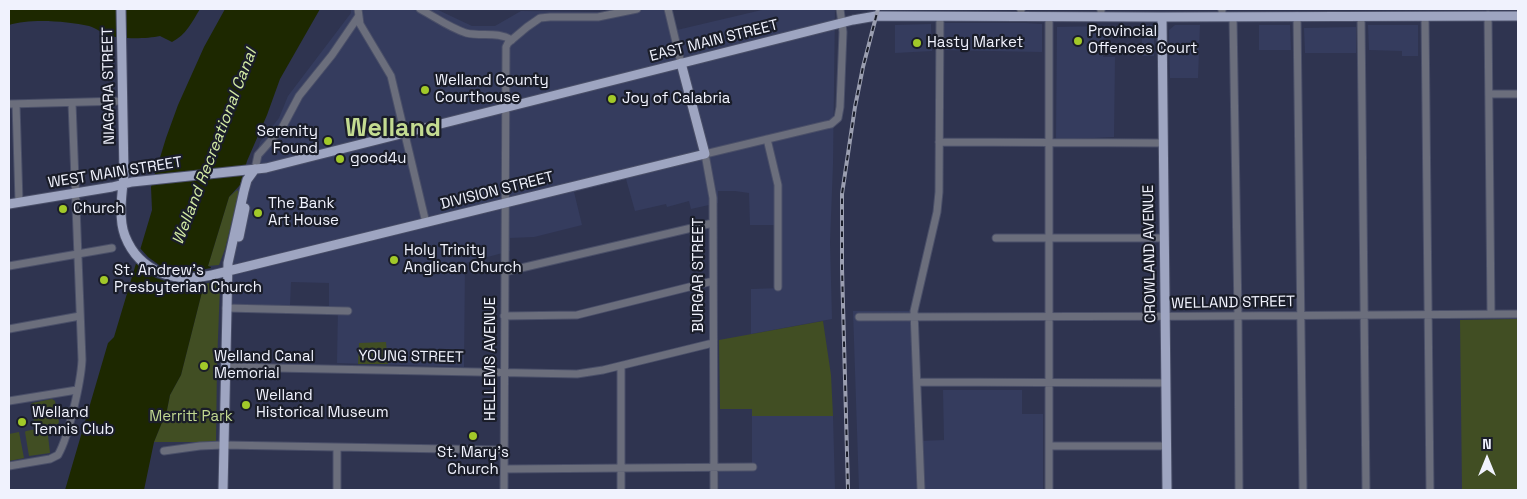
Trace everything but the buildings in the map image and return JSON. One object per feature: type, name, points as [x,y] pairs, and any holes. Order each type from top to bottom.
[{"type":"main road","name":"NIAGARA STREET","points":[[121,9],[123,188]]},
{"type":"main road","name":"EAST MAIN STREET","points":[[255,169],[266,168],[724,52],[876,16],[1021,13],[1049,16],[1101,13],[1162,17],[1222,13],[1234,17],[1285,12],[1297,16],[1356,14],[1426,16],[1478,12],[1488,15],[1518,16]]},
{"type":"main road","name":"CROWLAND AVENUE","points":[[1162,17],[1167,490]]},
{"type":"main road","points":[[688,85],[688,70],[693,64],[724,52]]},
{"type":"main road","name":"BURGAR STREET","points":[[681,64],[705,154]]},
{"type":"main road","name":"DIVISION STREET","points":[[123,188],[124,232],[130,245],[144,262],[162,274],[187,278],[212,275],[705,154]]},
{"type":"main road","name":"WEST MAIN STREET","points":[[9,204],[75,193],[123,188],[153,179],[255,169]]},
{"type":"main road","points":[[223,490],[228,271],[235,251],[255,169]]},
{"type":"street","points":[[420,9],[464,32],[501,34],[512,40],[527,27],[543,17],[605,16],[637,9]]},
{"type":"street","points":[[668,9],[681,64]]},
{"type":"street","name":"DIVISION STREET","points":[[705,154],[826,125],[838,118],[844,32],[840,9]]},
{"type":"street","points":[[358,13],[362,26],[391,76],[403,133],[426,223]]},
{"type":"street","points":[[255,169],[258,155],[282,128],[299,96],[335,50],[358,13]]},
{"type":"street","points":[[1356,14],[1364,315],[1366,490]]},
{"type":"street","points":[[1488,15],[1491,314]]},
{"type":"street","points":[[921,490],[916,317],[914,311],[938,203],[940,16]]},
{"type":"street","points":[[1049,16],[1049,490]]},
{"type":"street","points":[[1297,16],[1303,490]]},
{"type":"street","points":[[1426,16],[1430,490]]},
{"type":"street","points":[[1234,17],[1239,490]]},
{"type":"street","name":"HELLEMS AVENUE","points":[[504,490],[505,51],[508,43],[512,40]]},
{"type":"street","points":[[1489,94],[1518,94]]},
{"type":"street","points":[[20,202],[12,104],[123,101]]},
{"type":"street","points":[[9,466],[50,458],[58,454],[66,435],[82,365],[72,103]]},
{"type":"street","points":[[767,139],[778,184],[778,287]]},
{"type":"street","points":[[940,142],[1162,143]]},
{"type":"street","name":"BURGAR STREET","points":[[705,154],[712,191],[713,223],[714,490]]},
{"type":"street","points":[[504,272],[713,223]]},
{"type":"street","points":[[996,238],[1164,238]]},
{"type":"street","points":[[9,266],[112,248]]},
{"type":"street","points":[[504,316],[577,315],[713,281]]},
{"type":"street","points":[[226,308],[348,311]]},
{"type":"street","name":"WELLAND STREET","points":[[859,317],[1518,314]]},
{"type":"street","points":[[9,329],[80,316]]},
{"type":"street","name":"YOUNG STREET","points":[[225,367],[577,374],[595,372],[713,343]]},
{"type":"street","points":[[621,366],[621,490]]},
{"type":"street","points":[[918,382],[1050,381],[1166,383]]},
{"type":"street","points":[[9,401],[77,390]]},
{"type":"street","points":[[164,450],[223,445],[504,450]]},
{"type":"street","points":[[1050,446],[1167,446]]},
{"type":"street","points":[[337,448],[337,490]]},
{"type":"street","points":[[504,469],[754,467]]},
{"type":"shaded area","points":[[351,9],[436,9],[472,26],[495,26],[521,11],[607,12],[618,9],[672,9],[677,30],[766,9],[835,9],[830,242],[832,319],[751,334],[751,289],[782,288],[782,225],[750,225],[749,193],[735,191],[718,191],[718,203],[691,209],[689,201],[667,207],[666,204],[635,211],[626,179],[574,192],[582,225],[534,237],[510,238],[510,251],[465,263],[464,367],[337,363],[338,307],[329,307],[329,283],[291,282],[290,306],[232,304],[232,252],[260,142],[279,118],[288,96],[351,13]]},
{"type":"shaded area","points":[[942,23],[1042,24],[1042,52],[941,50]]},
{"type":"shaded area","points":[[931,24],[932,51],[895,53],[895,25]]},
{"type":"shaded area","points":[[1142,25],[1154,25],[1154,56],[1142,56]]},
{"type":"shaded area","points":[[1175,25],[1200,25],[1198,78],[1170,78],[1169,30]]},
{"type":"shaded area","points":[[1259,25],[1290,25],[1291,50],[1259,50]]},
{"type":"shaded area","points":[[1368,25],[1418,25],[1418,56],[1402,56],[1402,51],[1369,50]]},
{"type":"shaded area","points":[[1104,26],[1103,57],[1115,57],[1114,137],[1056,140],[1057,27]]},
{"type":"shaded area","points":[[1356,27],[1356,53],[1305,53],[1304,28]]},
{"type":"shaded area","points":[[853,311],[914,311],[920,441],[944,440],[943,390],[1022,390],[1022,414],[1043,414],[1043,490],[859,490]]},
{"type":"shaded area","points":[[752,416],[833,416],[835,490],[719,490],[719,465],[752,465]]},
{"type":"green space","points":[[237,190],[239,192],[225,249],[219,265],[208,266],[229,197]]},
{"type":"green space","name":"Merritt Park","points":[[219,282],[220,286],[216,442],[154,442],[167,410],[170,395],[181,375],[204,284]]},
{"type":"green space","points":[[1518,319],[1518,490],[1462,490],[1460,320]]},
{"type":"green space","points":[[823,321],[831,375],[833,416],[752,416],[752,409],[720,409],[719,340]]},
{"type":"green space","points":[[386,342],[388,364],[358,364],[359,343]]},
{"type":"green space","points":[[52,399],[55,401],[58,424],[35,428],[32,403]]},
{"type":"green space","points":[[47,427],[50,453],[29,456],[25,432]]},
{"type":"green space","points":[[19,432],[24,458],[9,461],[9,434]]},
{"type":"water","points":[[9,9],[200,9],[185,32],[172,42],[160,36],[142,38],[115,37],[89,26],[70,23],[38,21],[9,25]]},
{"type":"water","name":"Welland Recreational Canal","points":[[225,9],[320,9],[280,79],[247,161],[240,185],[229,197],[208,266],[211,267],[204,284],[181,375],[170,395],[167,410],[154,442],[144,490],[65,490],[108,343],[114,337],[152,210],[151,187],[166,138],[178,105],[204,47]]},
{"type":"pier","points":[[139,247],[159,265],[171,270],[189,272],[211,268],[207,283],[183,285],[156,278],[134,262]]},
{"type":"railway","points":[[848,490],[842,194],[855,107],[878,9]]},
{"type":"place","name":"Provincial Offences Court","points":[[1078,41]]},
{"type":"place","name":"Hasty Market","points":[[917,43]]},
{"type":"place","name":"Welland County Courthouse","points":[[425,90]]},
{"type":"place","name":"Joy of Calabria","points":[[612,99]]},
{"type":"place","name":"Serenity Found","points":[[328,141]]},
{"type":"place","name":"good4u","points":[[340,159]]},
{"type":"place","name":"Church","points":[[63,209]]},
{"type":"place","name":"The Bank Art House","points":[[258,213]]},
{"type":"place","name":"Holy Trinity Anglican Church","points":[[394,260]]},
{"type":"place","name":"St. Andrew's Presbyterian Church","points":[[104,280]]},
{"type":"place","name":"Welland Canal Memorial","points":[[204,366]]},
{"type":"place","name":"Welland Historical Museum","points":[[246,405]]},
{"type":"place","name":"Welland Tennis Club","points":[[22,422]]},
{"type":"place","name":"St. Mary's Church","points":[[473,436]]},
{"type":"district","name":"Welland","points":[[393,129]]}]
